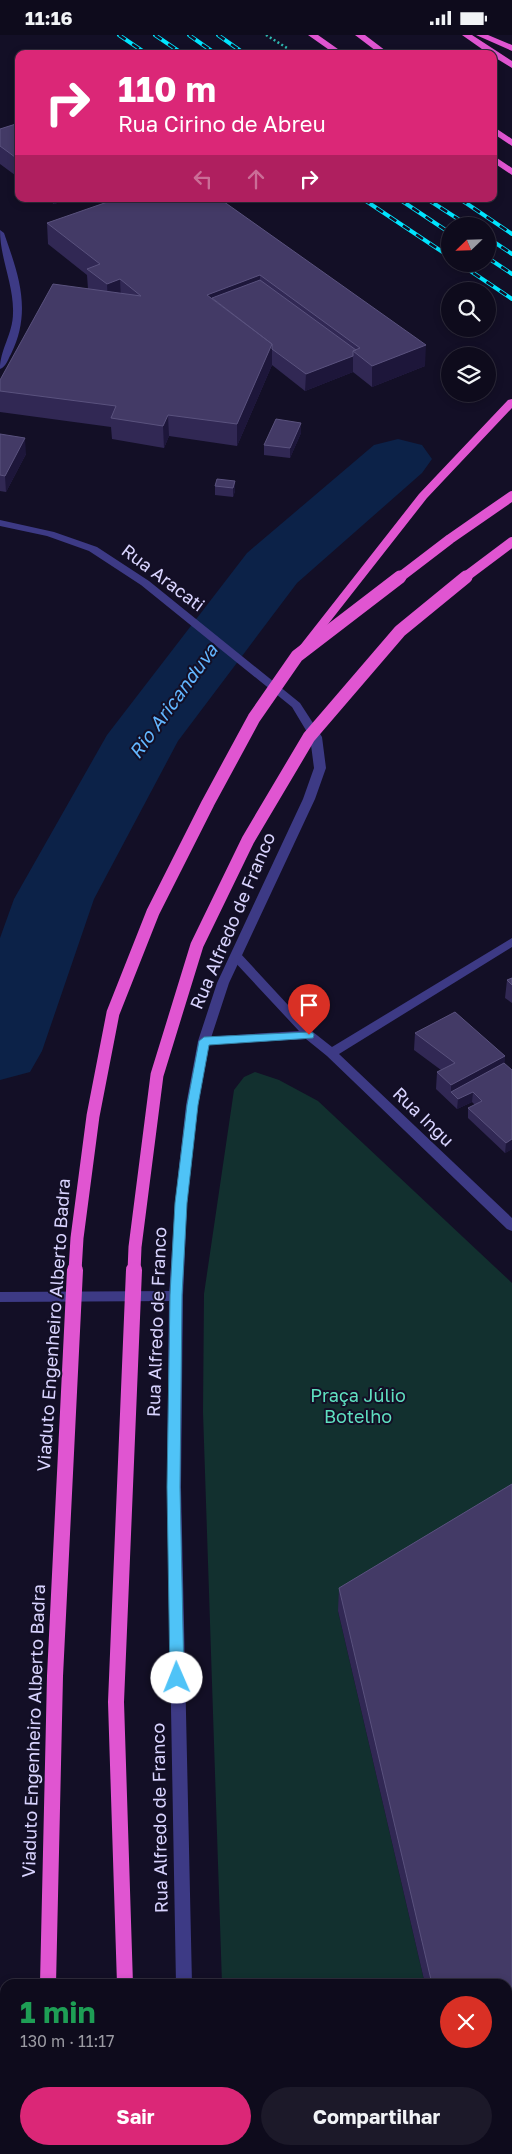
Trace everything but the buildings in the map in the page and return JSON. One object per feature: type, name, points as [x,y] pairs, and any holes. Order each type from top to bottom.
[{"type":"highway","points":[[312,35],[335,50]]},
{"type":"highway","points":[[359,35],[380,50]]},
{"type":"highway","points":[[466,35],[489,50]]},
{"type":"highway","points":[[480,35],[512,49]]},
{"type":"highway","points":[[497,55],[512,65]]},
{"type":"highway","points":[[497,132],[512,143]]},
{"type":"highway","points":[[497,161],[512,172]]},
{"type":"highway","points":[[297,656],[423,496],[512,402]]},
{"type":"highway","name":"Viaduto Engenheiro Alberto Badra","points":[[48,1979],[58,1616],[77,1238],[93,1116],[113,1013],[154,912],[208,803],[254,718],[297,656],[450,539],[512,496]]},
{"type":"highway","points":[[125,1979],[116,1701],[135,1247],[156,1075],[197,945],[248,840],[309,737],[400,631],[474,570],[512,542]]},
{"type":"street","points":[[0,233],[14,274],[18,316],[12,340],[0,366]]},
{"type":"street","name":"Rua Aracati","points":[[0,523],[50,534],[93,549],[146,583],[286,699]]},
{"type":"street","name":"Rua Alfredo de Franco","points":[[184,1979],[174,1487],[176,1295],[181,1203],[192,1105],[204,1041],[223,983],[309,799],[320,768],[316,737],[296,705],[286,699]]},
{"type":"street","points":[[331,1053],[512,942]]},
{"type":"street","name":"Rua Ingu","points":[[236,956],[309,1035],[331,1053],[512,1226]]},
{"type":"street","points":[[204,1041],[309,1035]]},
{"type":"street","points":[[0,1297],[176,1295]]},
{"type":"path","points":[[266,35],[289,49]]},
{"type":"green space","name":"Praça Júlio Botelho","points":[[255,1072],[279,1080],[318,1101],[512,1283],[512,1506],[338,1611],[424,1979],[222,1979],[203,1412],[204,1294],[234,1090],[244,1077]]},
{"type":"waterway","name":"Rio Aricanduva","points":[[0,1051],[54,899],[144,735],[272,568],[398,459]]},
{"type":"railway","points":[[119,35],[141,50]]},
{"type":"railway","points":[[155,35],[177,50]]},
{"type":"railway","points":[[189,35],[210,50]]},
{"type":"railway","points":[[218,35],[239,50]]},
{"type":"railway","points":[[368,202],[441,251]]},
{"type":"railway","points":[[404,202],[441,227]]},
{"type":"railway","points":[[432,202],[455,217]]},
{"type":"railway","points":[[464,202],[512,234]]},
{"type":"railway","points":[[496,243],[512,254]]},
{"type":"railway","points":[[496,263],[512,274]]},
{"type":"railway","points":[[473,273],[512,299]]},
{"type":"route","points":[[177,1678],[174,1487],[176,1295],[181,1203],[192,1105],[204,1041],[309,1035]]}]
